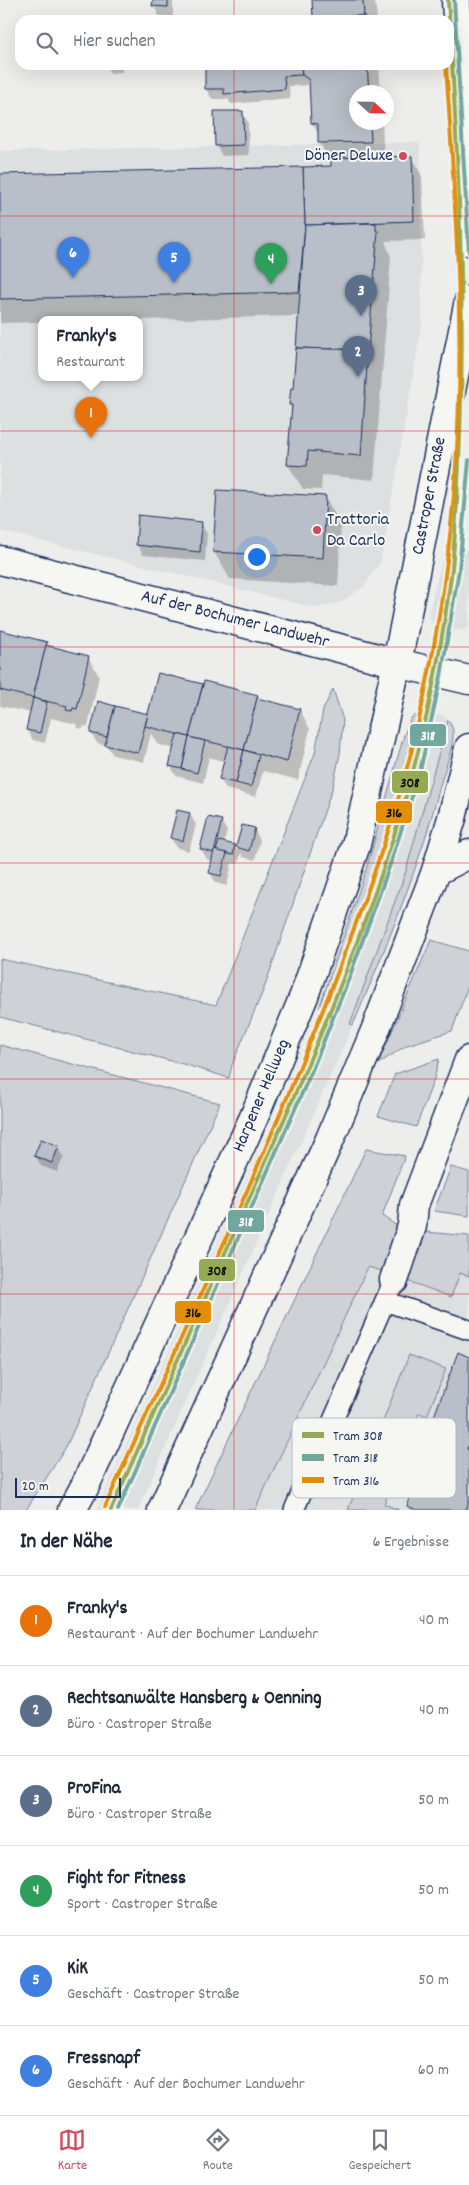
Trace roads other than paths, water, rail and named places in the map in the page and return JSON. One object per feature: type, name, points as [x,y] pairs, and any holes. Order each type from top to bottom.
[{"type":"main road","points":[[456,0],[469,241]]},
{"type":"main road","name":"Castroper Straße","points":[[397,663],[469,300]]},
{"type":"main road","name":"Auf der Bochumer Landwehr","points":[[0,560],[469,680]]},
{"type":"main road","name":"Harpener Hellweg","points":[[72,1510],[98,1459],[254,1117],[304,996],[356,845],[397,663]]},
{"type":"main road","points":[[162,1510],[347,1099],[436,871],[452,818],[469,748]]},
{"type":"main road","points":[[436,871],[469,854]]},
{"type":"main road","points":[[390,1290],[412,1226],[414,1205],[464,1072]]},
{"type":"lane","points":[[334,1418],[390,1290],[469,1330]]},
{"type":"lane","points":[[294,1510],[299,1498]]},
{"type":"tram line","name":"308","points":[[448,0],[449,15]]},
{"type":"tram line","name":"318","points":[[454,0],[469,252]]},
{"type":"tram line","name":"316","points":[[105,1507],[222,1248],[306,1053],[371,883],[394,813],[414,742],[444,587],[454,496],[459,416],[458,266],[446,70]]},
{"type":"tram line","name":"308","points":[[111,1510],[272,1147],[339,988],[360,934],[397,826],[413,771],[431,696],[452,569],[460,427],[461,285],[452,70]]},
{"type":"tram line","name":"318","points":[[118,1510],[310,1075],[349,978],[392,859],[420,771],[441,676],[459,570],[469,460]]},
{"type":"place","name":"Döner Deluxe","points":[[403,156]]},
{"type":"place","name":"Fressnapf","points":[[73,278]]},
{"type":"place","name":"KiK","points":[[174,283]]},
{"type":"place","name":"Fight for Fitness","points":[[271,284]]},
{"type":"place","name":"ProFina","points":[[361,316]]},
{"type":"place","name":"Rechtsanwälte Hansberg & Oenning","points":[[358,377]]},
{"type":"place","name":"Franky's","points":[[91,438]]},
{"type":"place","name":"Trattoria Da Carlo","points":[[317,530]]}]
